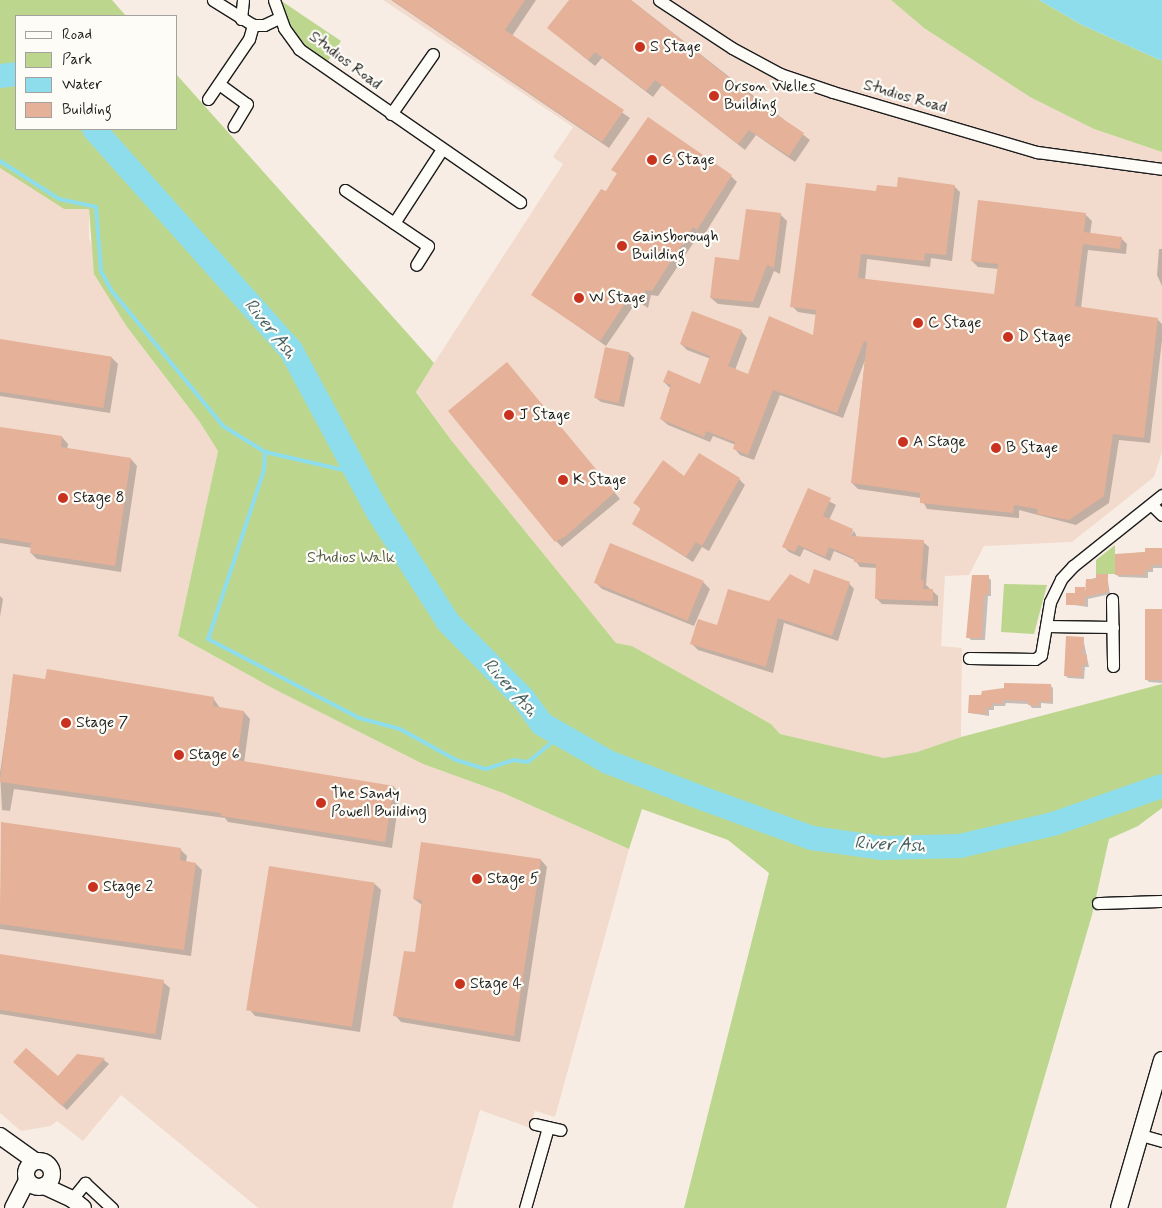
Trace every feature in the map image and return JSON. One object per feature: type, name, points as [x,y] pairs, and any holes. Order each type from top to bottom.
[{"type":"street","points":[[213,0],[253,25],[264,25],[279,18]]},
{"type":"street","points":[[241,18],[243,0]]},
{"type":"street","name":"Studios Road","points":[[274,0],[279,18],[299,49],[520,202]]},
{"type":"street","name":"Studios Road","points":[[659,0],[732,48],[780,74],[842,95],[1037,152],[1162,169]]},
{"type":"street","points":[[208,98],[249,39],[253,25]]},
{"type":"street","points":[[391,114],[432,54]]},
{"type":"street","points":[[219,84],[247,104],[234,126]]},
{"type":"street","points":[[394,223],[442,149]]},
{"type":"street","points":[[344,190],[428,246],[416,265]]},
{"type":"street","points":[[969,658],[1038,657],[1050,602],[1061,579],[1073,566],[1152,505],[1162,495]]},
{"type":"street","points":[[1152,505],[1162,515]]},
{"type":"street","points":[[1112,600],[1113,666]]},
{"type":"street","points":[[1046,626],[1113,627]]},
{"type":"street","points":[[1098,903],[1162,901]]},
{"type":"street","points":[[1119,1208],[1162,1060]]},
{"type":"street","points":[[535,1124],[560,1130]]},
{"type":"street","points":[[525,1208],[548,1127]]},
{"type":"street","points":[[1141,1135],[1162,1141]]},
{"type":"street","points":[[4,1140],[37,1176],[69,1190],[77,1203]]},
{"type":"street","points":[[13,1208],[37,1176]]},
{"type":"street","points":[[17,1208],[37,1176]]},
{"type":"street","points":[[77,1203],[85,1183],[112,1208]]},
{"type":"shaded area","points":[[383,0],[891,0],[924,28],[1030,97],[1094,129],[1162,152],[1162,452],[1154,477],[1072,542],[984,546],[969,575],[945,576],[941,646],[962,648],[961,737],[917,752],[884,758],[780,734],[771,724],[632,646],[616,643],[451,440],[416,391],[563,164],[553,157],[573,127]]},
{"type":"shaded area","points":[[0,168],[64,209],[89,209],[89,238],[127,327],[199,421],[218,451],[178,636],[274,689],[423,764],[503,793],[629,849],[555,1117],[535,1111],[530,1128],[480,1110],[452,1208],[258,1208],[121,1095],[83,1141],[57,1121],[51,1126],[21,1131],[0,1113]]},
{"type":"green space","name":"Studios Walk","points":[[0,0],[112,0],[125,15],[15,15],[15,130],[178,130],[178,76],[434,363],[416,392],[451,440],[616,643],[632,646],[771,724],[780,734],[884,758],[917,752],[961,737],[1162,684],[1162,808],[1138,826],[1109,839],[1092,915],[1006,1208],[684,1208],[769,873],[728,840],[642,809],[629,849],[503,793],[423,764],[274,689],[178,636],[218,451],[199,421],[127,327],[94,274],[89,209],[64,209],[0,168]]},
{"type":"green space","points":[[280,0],[341,41],[328,61],[313,53],[296,35],[285,19]]},
{"type":"green space","points":[[891,0],[1039,0],[1082,25],[1162,61],[1162,152],[1094,129],[1030,97],[924,28]]},
{"type":"green space","points":[[1115,545],[1115,574],[1096,574],[1096,560]]},
{"type":"green space","points":[[1004,584],[1047,585],[1034,634],[1001,632]]},
{"type":"water","points":[[1039,0],[1162,0],[1162,61],[1082,25]]},
{"type":"building","points":[[392,0],[525,0],[505,30],[624,110],[602,142]]},
{"type":"building","points":[[569,0],[631,0],[771,111],[804,133],[789,156],[749,130],[738,144],[655,80],[646,91],[595,52],[588,60],[547,28]]},
{"type":"building","points":[[648,117],[732,175],[697,230],[693,227],[652,291],[645,290],[642,304],[630,296],[600,341],[531,295],[601,189],[606,191],[617,173],[611,170]]},
{"type":"building","points":[[898,177],[955,185],[946,255],[925,253],[924,261],[861,254],[858,278],[994,294],[998,264],[971,261],[978,200],[1086,213],[1084,232],[1122,237],[1120,249],[1083,244],[1075,306],[1158,318],[1144,438],[1113,434],[1104,496],[1069,520],[1037,514],[1038,509],[1014,505],[1013,513],[920,503],[920,493],[851,483],[867,342],[864,341],[837,413],[773,390],[748,455],[733,449],[735,442],[706,431],[704,437],[660,419],[671,385],[663,382],[668,370],[700,384],[710,356],[680,344],[692,311],[742,330],[728,366],[748,374],[769,316],[813,335],[816,310],[790,307],[806,183],[876,191],[877,185],[897,187]]},
{"type":"building","points":[[746,209],[781,213],[774,268],[767,265],[753,302],[710,298],[715,257],[739,260]]},
{"type":"building","points":[[0,339],[112,357],[103,408],[0,392]]},
{"type":"building","points":[[605,347],[629,352],[619,403],[594,398]]},
{"type":"building","points":[[507,362],[615,492],[566,536],[555,542],[448,411]]},
{"type":"building","name":"Stage 8","points":[[0,427],[62,436],[61,447],[131,458],[115,566],[30,553],[31,543],[0,538]]},
{"type":"building","points":[[699,453],[740,478],[702,546],[696,542],[686,557],[632,524],[641,508],[633,503],[663,460],[684,476]]},
{"type":"building","points":[[808,488],[831,498],[823,516],[853,529],[850,536],[924,540],[921,580],[924,581],[923,589],[933,589],[933,601],[875,599],[876,564],[854,562],[854,558],[829,547],[825,557],[798,545],[795,552],[782,547]]},
{"type":"building","points":[[610,543],[704,581],[688,621],[594,583]]},
{"type":"building","points":[[1145,548],[1162,548],[1162,565],[1151,565],[1151,570],[1145,570],[1145,575],[1115,575],[1115,554],[1145,552]]},
{"type":"building","points":[[814,569],[850,582],[832,636],[778,618],[766,667],[690,644],[698,619],[717,625],[728,589],[769,601],[790,574],[809,584]]},
{"type":"building","points":[[1096,574],[1108,574],[1108,592],[1085,597],[1085,605],[1066,605],[1066,593],[1075,593],[1075,587],[1085,587],[1085,595],[1086,579],[1096,579]]},
{"type":"building","points":[[972,575],[989,575],[989,594],[985,594],[983,605],[982,638],[966,638]]},
{"type":"building","points":[[1145,609],[1162,609],[1162,680],[1145,680]]},
{"type":"building","points":[[1066,636],[1084,637],[1083,655],[1087,655],[1087,665],[1082,665],[1082,677],[1064,676]]},
{"type":"building","points":[[47,669],[214,697],[213,706],[244,711],[237,760],[394,786],[385,842],[221,816],[221,813],[0,782],[13,674],[45,679]]},
{"type":"building","points":[[1004,683],[1051,684],[1051,702],[1039,701],[1039,706],[1028,705],[1028,701],[1003,700],[1003,704],[992,703],[992,708],[986,707],[986,714],[968,713],[969,695],[981,695],[982,691],[1004,688]]},
{"type":"building","points":[[1,822],[181,848],[180,860],[196,863],[184,950],[0,924]]},
{"type":"building","points":[[421,842],[541,859],[514,1036],[393,1016],[404,951],[415,952],[422,900],[413,899]]},
{"type":"building","points":[[269,866],[375,883],[352,1027],[246,1010]]},
{"type":"building","points":[[0,954],[164,980],[155,1034],[0,1010]]},
{"type":"building","points":[[26,1048],[58,1076],[77,1054],[105,1058],[62,1106],[13,1062]]},
{"type":"waterway","name":"River Ash","points":[[0,76],[15,74]]},
{"type":"waterway","name":"River Ash","points":[[95,130],[291,350],[378,512],[448,622],[523,698],[542,724],[608,762],[707,800],[812,838],[881,848],[960,846],[1053,824],[1162,786]]},
{"type":"waterway","points":[[0,161],[59,199],[96,207],[101,271],[111,290],[223,426],[265,452],[357,473]]},
{"type":"waterway","points":[[265,452],[264,470],[208,639],[359,718],[400,729],[456,760],[486,769],[513,760],[528,762],[561,735]]},
{"type":"place","name":"S Stage","points":[[640,47]]},
{"type":"place","name":"Orson Welles Building","points":[[714,96]]},
{"type":"place","name":"G Stage","points":[[652,160]]},
{"type":"place","name":"Gainsborough Building","points":[[622,246]]},
{"type":"place","name":"W Stage","points":[[579,298]]},
{"type":"place","name":"C Stage","points":[[918,323]]},
{"type":"place","name":"D Stage","points":[[1008,337]]},
{"type":"place","name":"J Stage","points":[[509,415]]},
{"type":"place","name":"A Stage","points":[[903,442]]},
{"type":"place","name":"B Stage","points":[[996,448]]},
{"type":"place","name":"K Stage","points":[[563,480]]},
{"type":"place","name":"Stage 8","points":[[63,498]]},
{"type":"place","name":"Stage 7","points":[[66,723]]},
{"type":"place","name":"Stage 6","points":[[179,755]]},
{"type":"place","name":"The Sandy Powell Building","points":[[321,803]]},
{"type":"place","name":"Stage 5","points":[[477,879]]},
{"type":"place","name":"Stage 2","points":[[93,887]]},
{"type":"place","name":"Stage 4","points":[[460,984]]}]
